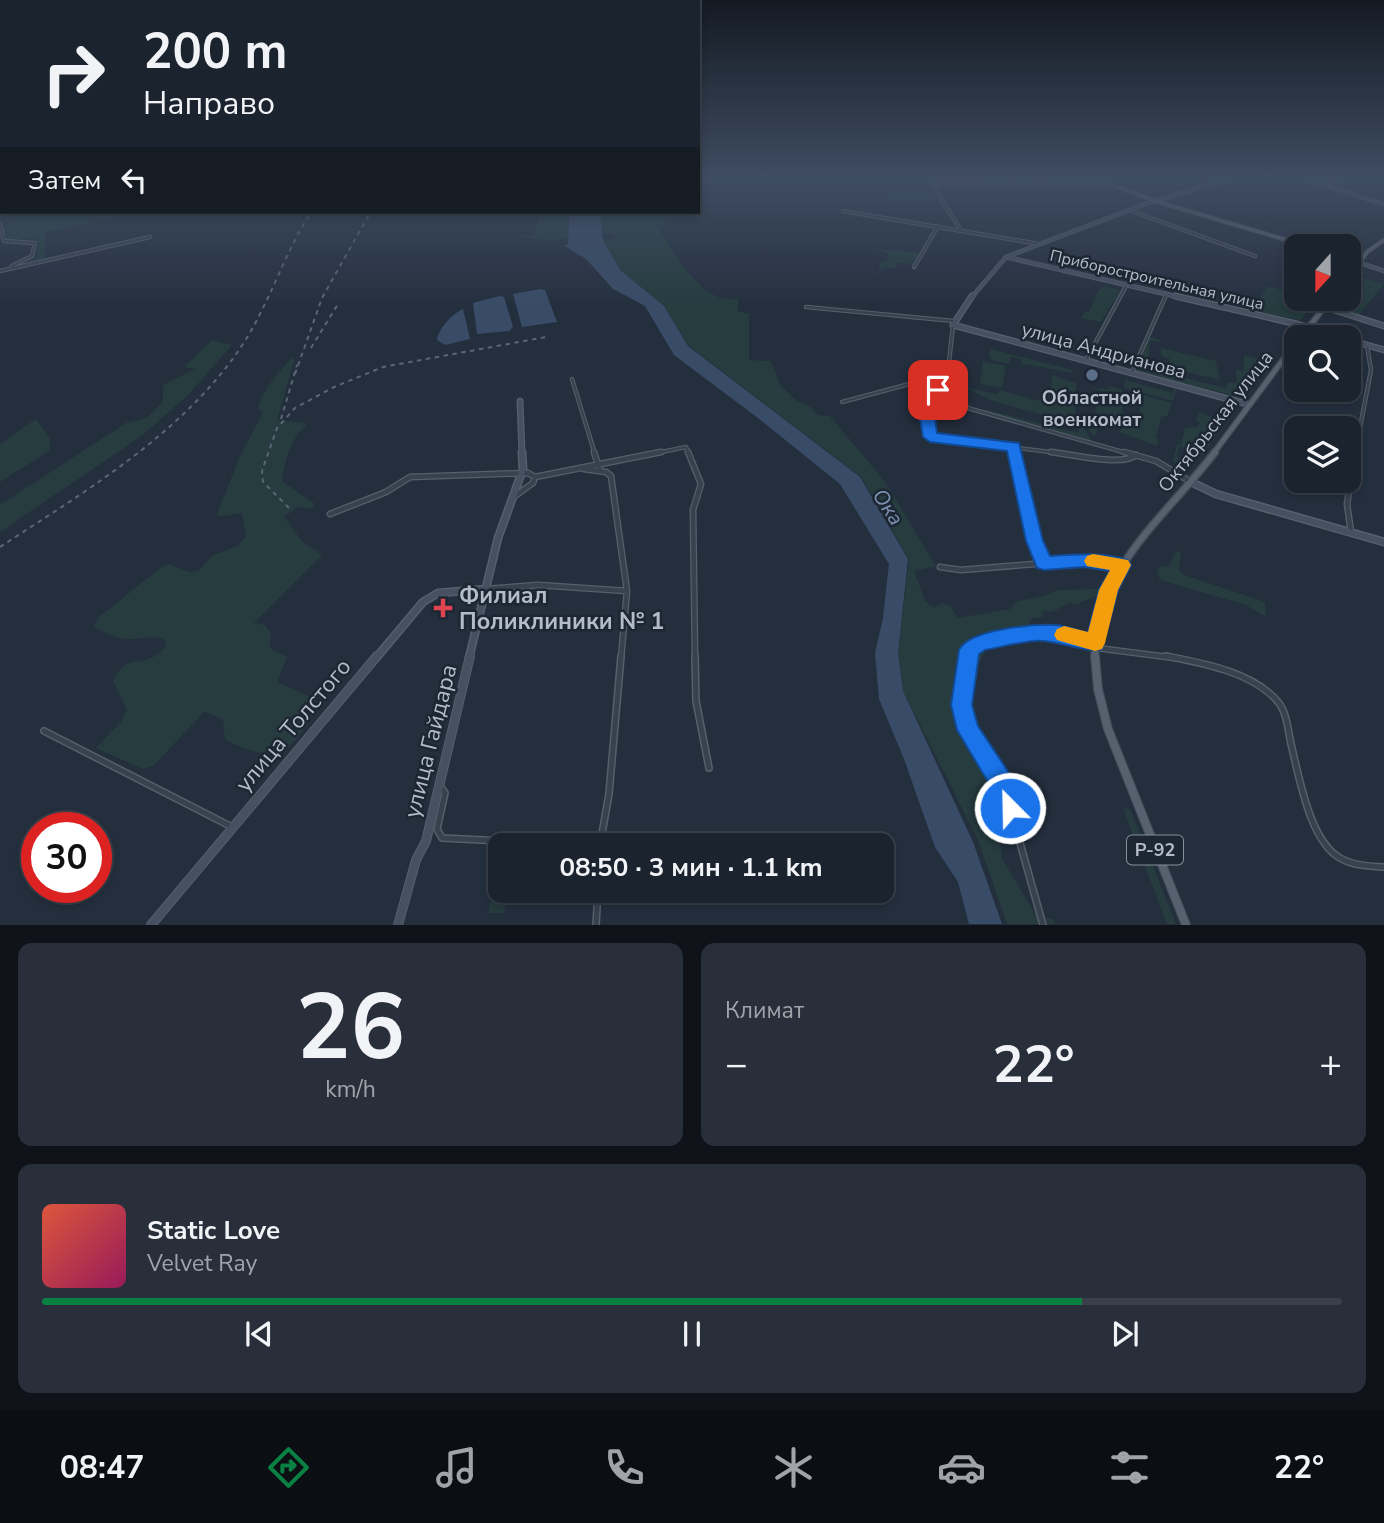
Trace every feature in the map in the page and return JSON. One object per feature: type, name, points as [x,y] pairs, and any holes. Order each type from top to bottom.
[{"type":"main road","points":[[1223,221],[1284,239]]},
{"type":"main road","points":[[1362,259],[1367,251],[1384,240]]},
{"type":"main road","name":"Октябрьская улица","points":[[1095,645],[1108,590],[1122,565],[1157,519],[1191,482],[1284,358]]},
{"type":"main road","name":"Р-92","points":[[1095,645],[1097,684],[1108,728],[1186,925]]},
{"type":"street","points":[[907,221],[1039,244]]},
{"type":"street","points":[[955,221],[960,230]]},
{"type":"street","points":[[935,383],[939,389],[952,387],[947,381],[953,323],[978,286],[1006,257],[1099,221]]},
{"type":"street","points":[[1160,221],[1255,256]]},
{"type":"street","points":[[0,224],[4,241],[35,243],[35,253],[27,260],[0,270]]},
{"type":"street","points":[[914,267],[938,226]]},
{"type":"street","points":[[0,270],[150,237]]},
{"type":"street","name":"Приборостроительная улица","points":[[1006,257],[1300,325]]},
{"type":"street","points":[[1362,263],[1384,271]]},
{"type":"street","points":[[1086,360],[1126,286]]},
{"type":"street","points":[[1132,372],[1166,295]]},
{"type":"street","points":[[806,307],[953,323]]},
{"type":"street","points":[[1341,312],[1384,326]]},
{"type":"street","name":"улица Андрианова","points":[[953,323],[1247,404]]},
{"type":"street","points":[[1361,344],[1384,350]]},
{"type":"street","points":[[1351,532],[1347,504],[1371,370],[1367,346]]},
{"type":"street","points":[[572,379],[600,471]]},
{"type":"street","points":[[842,402],[912,383],[947,381]]},
{"type":"street","points":[[939,389],[930,398],[927,419],[930,437],[1116,460],[1130,460],[1136,455]]},
{"type":"street","points":[[945,390],[950,400],[964,407],[1136,455],[1167,466],[1216,494],[1384,542]]},
{"type":"street","name":"улица Гайдара","points":[[398,925],[416,860],[426,841],[498,538],[524,464],[520,401]]},
{"type":"street","points":[[330,514],[386,492],[410,477],[528,473],[536,477],[686,447],[701,484],[693,510],[696,689],[700,729],[709,768]]},
{"type":"street","points":[[1014,447],[1034,541],[1044,563]]},
{"type":"street","points":[[581,469],[600,471],[611,476],[626,591],[609,794],[602,833]]},
{"type":"street","points":[[511,500],[533,483],[536,477]]},
{"type":"street","points":[[940,567],[961,570],[1084,560],[1122,565]]},
{"type":"street","points":[[486,589],[510,586],[626,591]]},
{"type":"street","name":"улица Толстого","points":[[150,925],[423,602],[438,593],[486,589]]},
{"type":"street","points":[[1042,925],[1006,793],[968,730],[962,705],[969,650],[988,641],[1036,633],[1059,634],[1116,653],[1176,658],[1228,673],[1261,688],[1278,702],[1287,723],[1301,786],[1320,842],[1329,852],[1348,863],[1384,867]]},
{"type":"street","points":[[44,731],[232,827]]},
{"type":"street","points":[[439,787],[443,788],[445,793],[437,829],[442,838],[488,840]]},
{"type":"street","points":[[596,925],[597,903]]},
{"type":"green space","points":[[2,221],[101,221],[45,232],[45,258],[84,251],[23,265],[36,257],[39,242],[32,239],[6,239]]},
{"type":"green space","points":[[538,221],[569,221],[568,238],[553,241],[515,236],[534,235]]},
{"type":"green space","points":[[601,221],[672,221],[660,228],[660,232],[683,266],[703,288],[714,295],[726,299],[738,298],[738,311],[749,314],[749,360],[771,361],[780,385],[818,415],[830,416],[886,483],[936,566],[914,571],[925,601],[934,608],[942,603],[950,606],[958,618],[1010,609],[1018,601],[1058,590],[1100,589],[1097,596],[1074,605],[1071,602],[1052,612],[1043,611],[1043,617],[1030,619],[1032,632],[987,648],[961,696],[994,783],[1002,859],[1036,915],[1054,920],[1055,924],[1007,924],[978,840],[903,691],[898,653],[909,559],[861,477],[688,345],[664,306],[620,270],[603,240],[616,238],[613,233],[603,234]]},
{"type":"green space","points":[[873,249],[919,253],[912,264],[899,262],[895,268],[883,268],[878,274],[881,262],[890,259],[887,253]]},
{"type":"green space","points":[[1362,278],[1384,284],[1362,311]]},
{"type":"green space","points":[[1105,286],[1121,290],[1101,322],[1081,318],[1085,312],[1089,312],[1098,291]]},
{"type":"green space","points":[[1268,286],[1284,291],[1284,312],[1307,312],[1301,320],[1250,310]]},
{"type":"green space","points":[[1150,337],[1160,342],[1150,341],[1148,365],[1169,370],[1168,374],[1226,388],[1228,382],[1237,383],[1236,370],[1244,371],[1244,355],[1272,363],[1243,398],[1135,371]]},
{"type":"green space","points":[[212,340],[232,345],[190,393],[143,435],[0,532],[0,505],[126,423],[147,418],[163,402],[163,385],[195,369],[184,367]]},
{"type":"green space","points":[[1161,348],[1216,361],[1220,380],[1170,368],[1170,359],[1161,356]]},
{"type":"green space","points":[[991,349],[1073,370],[1072,373],[1025,364],[1021,366],[1022,359],[1011,357],[1009,364],[991,360],[988,356]]},
{"type":"green space","points":[[295,358],[277,420],[305,423],[306,426],[292,444],[282,481],[315,504],[312,509],[298,507],[284,517],[302,541],[322,555],[254,623],[265,625],[271,634],[270,648],[287,657],[277,682],[313,698],[316,709],[298,738],[289,747],[269,754],[242,748],[225,740],[223,720],[205,711],[154,765],[143,769],[96,748],[121,722],[127,710],[113,681],[118,673],[129,663],[157,655],[166,647],[165,640],[155,637],[122,638],[94,627],[98,618],[159,569],[169,564],[189,572],[198,571],[213,555],[238,546],[246,536],[242,513],[220,517],[217,514],[240,456],[263,413],[258,407],[264,393],[281,370]]},
{"type":"green space","points":[[983,361],[1006,366],[1002,388],[980,384]]},
{"type":"green space","points":[[1129,374],[1215,397],[1177,388],[1173,401],[1124,388],[1125,380],[1173,393],[1174,388]]},
{"type":"green space","points":[[1052,375],[1077,384],[1075,392],[1079,395],[1076,403],[1051,397]]},
{"type":"green space","points":[[1108,385],[1122,390],[1122,419],[1112,424],[1100,421],[1095,437],[1081,421],[1092,423],[1101,391],[1091,388],[1109,389]]},
{"type":"green space","points":[[969,386],[997,394],[1000,390],[1039,401],[1040,398],[1076,405],[1075,414],[1082,426],[993,401],[968,389]]},
{"type":"green space","points":[[1140,394],[1172,403],[1167,416],[1161,417],[1157,446],[1119,432],[1126,423],[1140,425]]},
{"type":"green space","points":[[965,402],[970,403],[971,407],[1078,433],[1080,427],[1083,427],[1093,442],[964,405]]},
{"type":"green space","points":[[1199,412],[1224,422],[1203,455],[1180,446],[1176,456],[1183,459],[1180,464],[1173,462],[1177,444],[1181,445],[1185,428],[1198,427],[1200,422],[1196,421]]},
{"type":"green space","points":[[36,419],[49,437],[51,450],[0,482],[0,444]]},
{"type":"green space","points":[[1181,551],[1179,570],[1184,575],[1265,602],[1266,617],[1246,605],[1160,580],[1157,571],[1160,566],[1168,567],[1176,552]]},
{"type":"green space","points":[[1123,808],[1130,809],[1176,924],[1167,924]]},
{"type":"green space","points":[[490,903],[506,903],[504,913],[488,913]]},
{"type":"water","points":[[569,221],[601,221],[603,240],[620,270],[664,306],[688,346],[860,477],[908,559],[898,653],[903,691],[973,842],[1002,924],[969,924],[958,882],[935,847],[904,759],[879,699],[875,653],[883,618],[889,564],[840,484],[674,355],[645,306],[613,289],[586,259],[565,246],[568,244]]},
{"type":"water","points":[[545,290],[557,322],[522,327],[513,294]]},
{"type":"water","points":[[504,297],[513,327],[509,331],[477,334],[473,303]]},
{"type":"water","points":[[463,309],[470,339],[445,345],[437,340],[447,322]]},
{"type":"railway","points":[[0,547],[132,457],[193,405],[243,344],[306,221]]},
{"type":"railway","points":[[295,374],[322,298],[365,221]]},
{"type":"railway","points":[[311,348],[338,304]]},
{"type":"railway","points":[[289,508],[263,482],[262,471],[277,428],[295,408],[334,387],[383,367],[546,337]]},
{"type":"railway","points":[[281,419],[297,365]]},
{"type":"slow traffic","points":[[1064,635],[1095,643],[1108,590],[1122,565],[1093,561]]},
{"type":"place","name":"Областной военкомат","points":[[1092,375]]},
{"type":"place","name":"Филиал Поликлиники № 1","points":[[443,608]]},
{"type":"route","points":[[938,390],[930,398],[927,419],[930,437],[1014,447],[1034,541],[1044,563],[1084,560],[1122,565],[1108,590],[1095,643],[1059,634],[1036,633],[980,643],[969,650],[962,690],[962,705],[968,730],[1000,781],[1010,808]]},
{"type":"water label","name":"Ока","points":[[888,507]]}]
